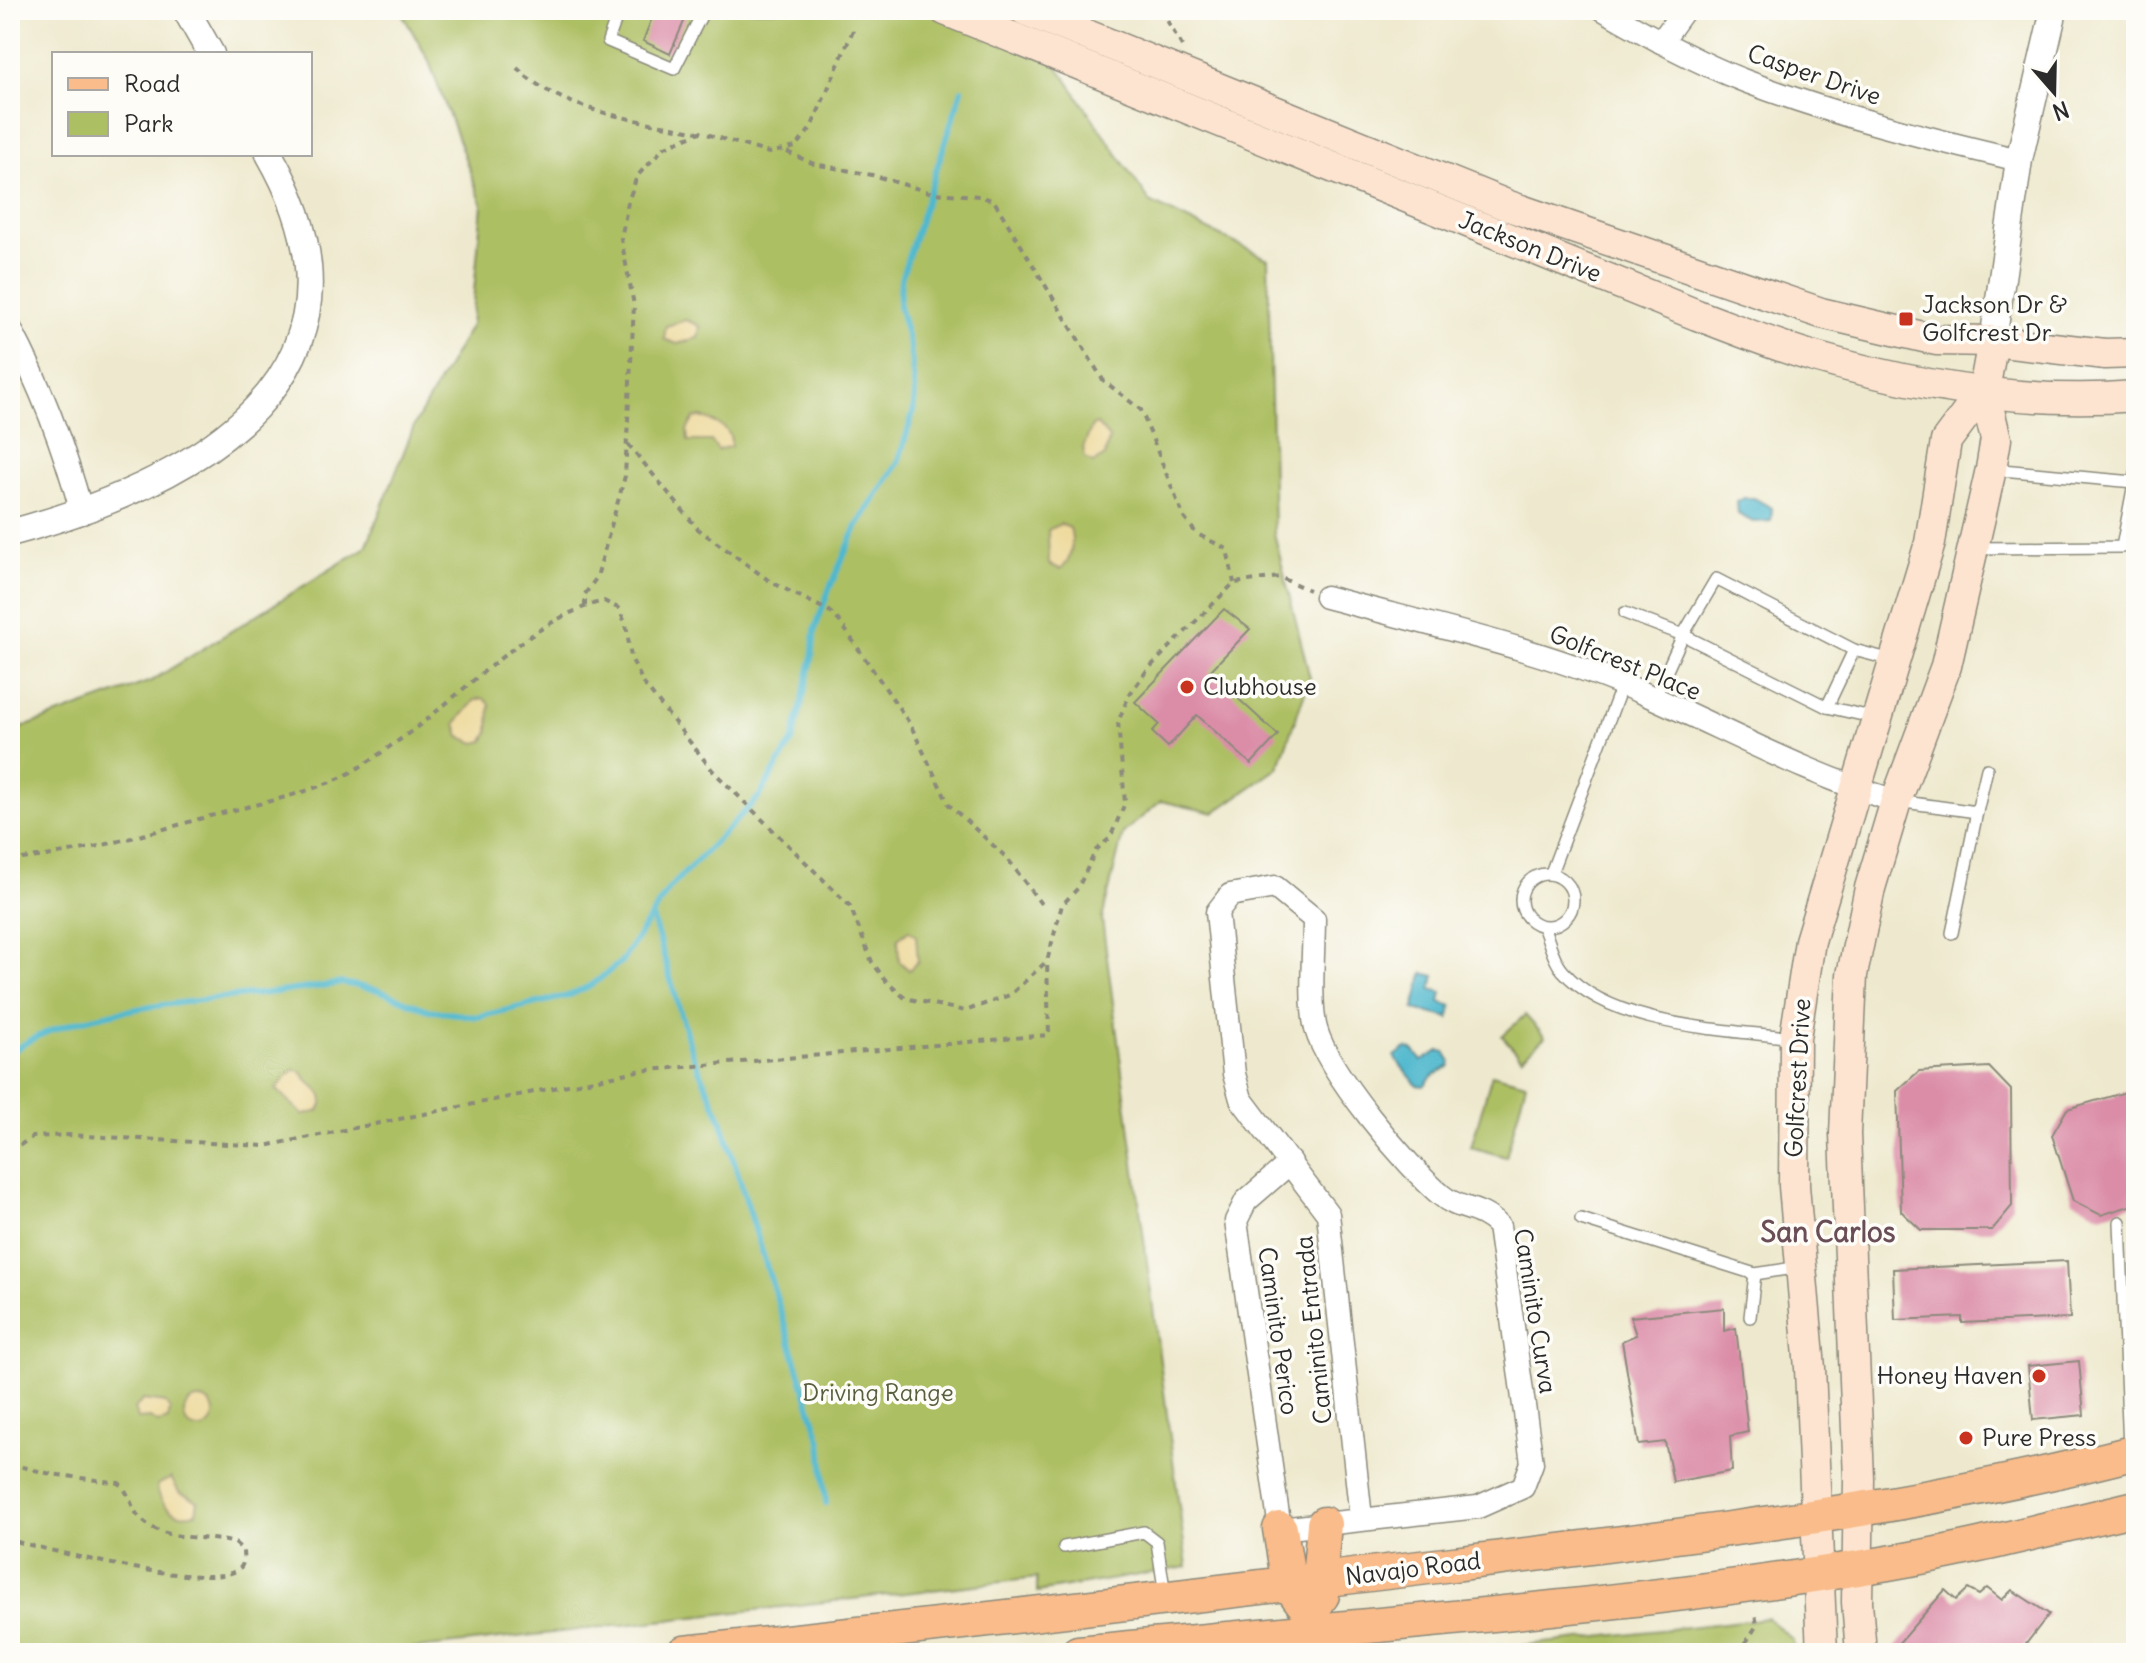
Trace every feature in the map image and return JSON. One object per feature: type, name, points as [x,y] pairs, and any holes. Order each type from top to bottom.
[{"type":"main road","name":"Jackson Drive","points":[[945,10],[1697,315],[1810,356],[1928,385],[2136,396]]},
{"type":"main road","name":"Jackson Drive","points":[[1025,10],[1509,206],[1821,313],[1936,340],[1993,341],[2105,354],[2136,353]]},
{"type":"main road","name":"Golfcrest Drive","points":[[1861,1653],[1845,1134],[1852,975],[1870,888],[1896,801],[1946,666],[1991,469],[1996,439],[1984,390],[1993,341]]},
{"type":"main road","name":"Golfcrest Drive","points":[[1822,1653],[1819,1515],[1794,1186],[1795,1038],[1810,941],[1876,718],[1897,661],[1930,543],[1946,441],[1984,390]]},
{"type":"main road","name":"Navajo Road","points":[[684,1653],[1166,1599],[1306,1592],[1984,1489],[2132,1453]]},
{"type":"main road","name":"Navajo Road","points":[[1078,1653],[1625,1599],[1857,1568],[1980,1545],[2136,1508]]},
{"type":"main road","points":[[1306,1592],[1324,1524]]},
{"type":"main road","points":[[1280,1529],[1306,1592]]},
{"type":"main road","points":[[1063,1653],[1140,1630],[1306,1592],[1375,1623]]},
{"type":"street","points":[[186,10],[210,52]]},
{"type":"street","name":"Casper Drive","points":[[1604,10],[1661,42],[1758,85],[1907,134],[2019,160]]},
{"type":"street","points":[[1661,42],[1684,10]]},
{"type":"street","name":"Golfcrest Drive","points":[[1993,341],[2019,160],[2054,10]]},
{"type":"street","points":[[10,533],[82,513],[135,492],[218,443],[258,408],[287,364],[304,316],[308,266],[300,216],[270,156]]},
{"type":"street","points":[[10,328],[37,378],[60,433],[82,513]]},
{"type":"street","name":"Golfcrest Place","points":[[1326,597],[1556,660],[1654,699],[1830,781],[1896,801]]},
{"type":"street","name":"Caminito Curva","points":[[1217,927],[1217,912],[1230,895],[1275,887],[1314,919],[1316,1028],[1333,1068],[1421,1178],[1446,1200],[1485,1212],[1499,1226],[1532,1463],[1523,1487],[1478,1507],[1361,1518]]},
{"type":"street","name":"Caminito Entrada","points":[[1217,927],[1234,1074],[1241,1099],[1328,1214],[1361,1518]]},
{"type":"street","name":"Caminito Perico","points":[[1280,1529],[1236,1221],[1246,1201],[1291,1162]]},
{"type":"street","points":[[1280,1529],[1361,1518]]},
{"type":"lane","points":[[619,10],[608,41],[674,69],[704,10]]},
{"type":"lane","points":[[1973,548],[2122,547],[2135,477],[1991,469]]},
{"type":"lane","points":[[1654,699],[1683,635],[1716,579],[1854,650],[1897,661]]},
{"type":"lane","points":[[1625,613],[1683,635],[1827,707],[1876,718]]},
{"type":"lane","points":[[1827,707],[1854,650]]},
{"type":"lane","points":[[1551,873],[1622,685]]},
{"type":"lane","points":[[1952,933],[1987,769]]},
{"type":"lane","points":[[1896,801],[1977,812]]},
{"type":"lane","points":[[1551,873],[1528,881],[1521,899],[1527,916],[1543,926],[1561,969],[1591,997],[1680,1025],[1795,1038]]},
{"type":"lane","points":[[1543,926],[1562,922],[1573,906],[1571,887],[1551,873]]},
{"type":"lane","points":[[1581,1219],[1755,1274],[1800,1267]]},
{"type":"lane","points":[[2120,1222],[2131,1381],[2132,1453]]},
{"type":"lane","points":[[1750,1317],[1755,1274]]},
{"type":"lane","points":[[1064,1547],[1144,1532],[1157,1542],[1166,1599]]},
{"type":"path","points":[[1161,10],[1186,53]]},
{"type":"path","points":[[517,68],[537,87],[574,104],[700,132],[769,153],[787,152],[796,147],[811,128],[854,28]]},
{"type":"path","points":[[585,606],[585,594],[597,577],[625,476],[634,305],[621,239],[628,202],[637,176],[665,147],[700,132]]},
{"type":"path","points":[[787,152],[814,164],[872,175],[932,193],[980,196],[994,201],[1007,217],[1103,380],[1141,410],[1184,518],[1197,534],[1227,549],[1234,583]]},
{"type":"path","points":[[627,443],[698,529],[771,582],[829,611],[857,643],[885,692],[910,724],[949,805],[1007,858],[1044,908]]},
{"type":"path","points":[[10,1152],[32,1137],[68,1135],[252,1145],[292,1142],[418,1112],[490,1103],[611,1076],[709,1063],[845,1055],[1049,1035],[1047,961],[1062,905],[1078,888],[1096,850],[1110,838],[1125,803],[1118,722],[1129,695],[1148,669],[1234,583],[1279,577],[1326,597]]},
{"type":"path","points":[[10,860],[47,857],[113,843],[302,792],[346,775],[399,741],[488,668],[585,606],[604,601],[618,608],[626,624],[631,658],[644,684],[678,730],[762,821],[850,906],[872,962],[905,998],[965,1011],[986,1007],[1010,995],[1047,961]]},
{"type":"path","points":[[10,1464],[51,1474],[119,1483],[131,1497],[137,1515],[150,1527],[235,1543],[243,1550],[243,1563],[238,1570],[223,1575],[158,1573],[10,1540]]},
{"type":"path","points":[[1739,1653],[1757,1625],[1755,1614]]},
{"type":"green space","name":"Driving Range","points":[[400,10],[1019,10],[1150,202],[1268,259],[1274,533],[1310,678],[1278,768],[1214,813],[1161,801],[1123,833],[1102,919],[1187,1567],[1037,1592],[1037,1578],[375,1653],[10,1653],[10,732],[151,681],[366,547],[415,424],[471,325],[482,204],[428,59]]},
{"type":"green space","points":[[1525,1015],[1545,1037],[1522,1058],[1502,1036]]},
{"type":"green space","points":[[1492,1074],[1526,1083],[1506,1157],[1471,1147]]},
{"type":"green space","points":[[1768,1618],[1793,1640],[1794,1653],[1456,1653]]},
{"type":"sand","points":[[686,320],[700,326],[698,338],[677,344],[664,339],[666,326]]},
{"type":"sand","points":[[701,417],[726,430],[731,446],[718,450],[711,441],[688,441],[687,430],[694,418]]},
{"type":"sand","points":[[1097,424],[1109,438],[1105,456],[1093,463],[1085,458],[1083,448],[1092,426]]},
{"type":"sand","points":[[1060,524],[1070,528],[1072,539],[1069,556],[1060,569],[1049,564],[1048,530]]},
{"type":"sand","points":[[483,698],[490,704],[489,732],[484,741],[476,743],[460,737],[456,723],[475,700]]},
{"type":"sand","points":[[909,930],[916,936],[918,961],[909,970],[899,961],[898,938]]},
{"type":"sand","points":[[293,1070],[301,1073],[321,1094],[323,1101],[319,1111],[303,1115],[276,1089]]},
{"type":"sand","points":[[199,1399],[210,1403],[214,1414],[210,1425],[199,1429],[188,1425],[184,1414],[188,1403]]},
{"type":"sand","points":[[143,1400],[166,1403],[170,1410],[168,1420],[158,1423],[150,1418],[138,1419],[134,1409]]},
{"type":"sand","points":[[171,1478],[179,1492],[198,1501],[196,1513],[181,1514],[165,1505],[157,1485]]},
{"type":"water","points":[[1754,498],[1772,508],[1771,521],[1753,522],[1738,514],[1737,502]]},
{"type":"water","points":[[1423,973],[1435,976],[1431,989],[1442,992],[1440,1002],[1452,1006],[1449,1018],[1414,1009]]},
{"type":"water","points":[[1406,1048],[1413,1050],[1422,1061],[1439,1051],[1445,1052],[1451,1062],[1449,1067],[1432,1076],[1424,1086],[1416,1085],[1395,1056]]},
{"type":"building","points":[[655,10],[689,10],[670,54],[643,41]]},
{"type":"building","name":"Clubhouse","points":[[1224,609],[1250,629],[1209,672],[1278,735],[1251,764],[1197,715],[1168,747],[1152,732],[1159,724],[1135,702]]},
{"type":"building","points":[[1989,1067],[2011,1090],[2012,1206],[1992,1230],[1921,1230],[1901,1211],[1897,1091],[1919,1071]]},
{"type":"building","points":[[2136,1089],[2136,1204],[2101,1215],[2073,1201],[2052,1135],[2067,1109]]},
{"type":"building","points":[[2067,1261],[2070,1318],[1962,1323],[1962,1317],[1895,1320],[1893,1269]]},
{"type":"building","points":[[1724,1308],[1724,1331],[1736,1328],[1748,1432],[1730,1436],[1732,1471],[1673,1482],[1665,1442],[1639,1445],[1622,1341],[1636,1335],[1630,1317]]},
{"type":"building","points":[[2079,1361],[2084,1415],[2033,1420],[2028,1366]]},
{"type":"building","points":[[1987,1588],[2002,1600],[2012,1590],[2049,1614],[2019,1653],[1890,1653],[1945,1590],[1956,1600],[1968,1589],[1979,1595]]},
{"type":"waterway","points":[[10,1054],[39,1036],[76,1022],[120,1012],[342,983],[378,990],[428,1010],[477,1017],[568,996],[592,985],[622,961],[669,889],[759,797],[793,740],[812,659],[815,629],[830,587],[857,526],[898,463],[913,413],[915,395],[910,347],[899,306],[901,279],[962,90]]},
{"type":"waterway","points":[[652,916],[693,1056],[720,1116],[821,1442],[826,1503]]},
{"type":"place","name":"Jackson Dr & Golfcrest Dr","points":[[1906,319]]},
{"type":"place","name":"Clubhouse","points":[[1187,687]]},
{"type":"place","name":"Honey Haven","points":[[2039,1376]]},
{"type":"place","name":"Pure Press","points":[[1966,1438]]},
{"type":"district","name":"San Carlos","points":[[1828,1232]]}]
